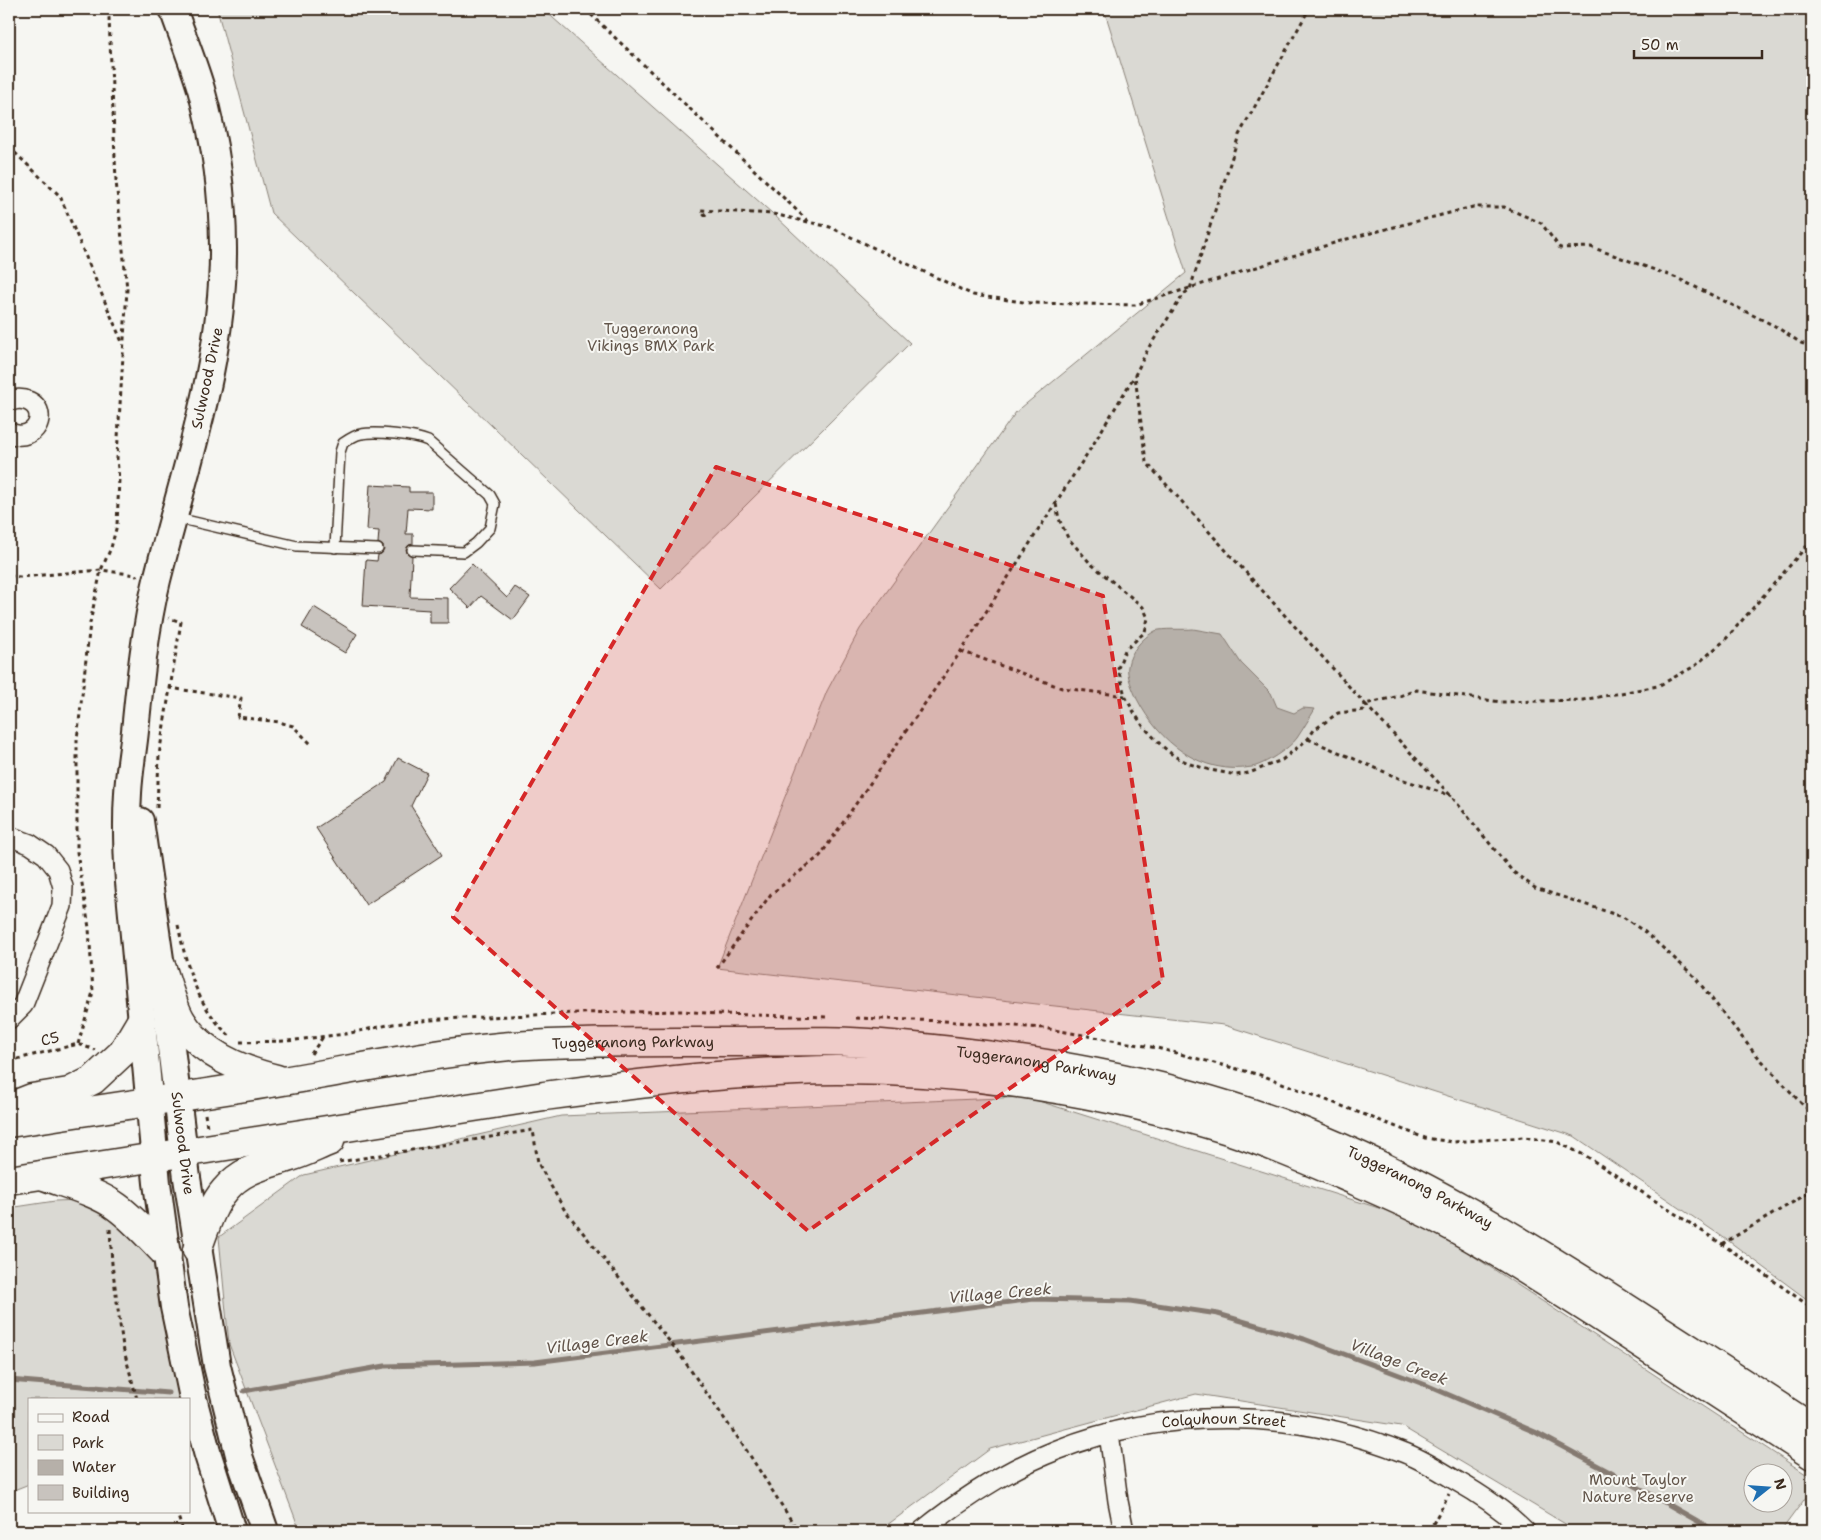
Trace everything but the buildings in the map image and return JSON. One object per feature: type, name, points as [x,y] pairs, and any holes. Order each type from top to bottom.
[{"type":"highway","points":[[161,966],[180,1019],[201,1044],[242,1068],[285,1081]]},
{"type":"highway","points":[[9,1107],[32,1098],[69,1092],[93,1080],[122,1053],[141,1021]]},
{"type":"highway","name":"Tuggeranong Parkway","points":[[9,1123],[285,1081],[419,1057],[575,1042],[811,1040],[880,1044],[1021,1060],[1113,1076],[1197,1097],[1302,1131],[1401,1175],[1474,1213],[1552,1260],[1812,1428]]},
{"type":"highway","name":"Tuggeranong Parkway","points":[[9,1180],[544,1096],[614,1087],[776,1072],[902,1072],[971,1078],[1085,1095],[1147,1108],[1228,1130],[1285,1150],[1398,1199],[1438,1219],[1542,1280],[1812,1454]]},
{"type":"highway","points":[[197,1250],[216,1203],[224,1190],[240,1176],[262,1165],[290,1157],[373,1124]]},
{"type":"highway","points":[[41,1174],[99,1197],[121,1210],[167,1255]]},
{"type":"main road","name":"Sulwood Drive","points":[[173,9],[200,89],[210,129],[222,208],[224,249],[219,324],[210,376],[152,606],[139,694],[128,791],[127,848],[141,1021],[176,1098],[196,1150],[197,1250],[217,1366],[227,1410],[251,1494],[265,1531]]},
{"type":"main road","name":"Sulwood Drive","points":[[134,748],[142,833],[161,966],[176,1098],[155,1157],[167,1255],[174,1307],[193,1398],[218,1492],[232,1531]]},
{"type":"street","points":[[9,402],[18,398],[26,399],[38,411],[39,419],[36,427],[30,433],[22,436],[9,432]]},
{"type":"street","points":[[9,836],[30,844],[46,855],[58,870],[63,887],[62,906],[22,1005],[9,1019]]},
{"type":"street","name":"Colquhoun Street","points":[[922,1531],[985,1485],[1058,1449],[1109,1433],[1137,1427],[1193,1420],[1248,1419],[1303,1424],[1355,1436],[1405,1453],[1474,1491],[1525,1531]]},
{"type":"street","points":[[1109,1433],[1124,1531]]},
{"type":"lane","points":[[336,548],[340,452],[344,443],[359,434],[368,433],[419,437],[428,441],[490,496],[495,504],[490,528],[476,543],[464,552],[412,550]]},
{"type":"lane","points":[[173,517],[297,546],[378,549]]},
{"type":"path","points":[[78,1044],[92,992],[89,928],[77,852],[77,740],[90,623],[101,570],[111,548],[117,525],[119,479],[117,459],[122,344],[127,289],[116,181],[109,18],[106,9]]},
{"type":"path","points":[[585,9],[809,222]]},
{"type":"path","points":[[717,968],[771,894],[820,856],[961,650],[1094,443],[1149,348],[1184,294],[1190,289],[1239,135],[1309,9]]},
{"type":"path","points":[[9,147],[60,196],[122,344]]},
{"type":"path","points":[[706,216],[701,210],[773,214],[830,227],[973,295],[1030,303],[1135,305],[1347,239],[1473,208],[1504,207],[1541,223],[1560,248],[1591,247],[1677,278],[1775,326],[1801,343],[1812,347]]},
{"type":"path","points":[[1135,375],[1146,462],[1365,704],[1452,797],[1512,871],[1536,888],[1623,917],[1645,932],[1694,976],[1752,1050],[1812,1113]]},
{"type":"path","points":[[1056,503],[1059,519],[1068,538],[1090,563],[1144,607],[1148,618],[1145,632],[1125,650],[1118,668],[1125,696],[1143,726],[1174,756],[1190,764],[1210,770],[1236,775],[1249,773],[1282,760],[1308,739],[1314,730],[1338,713],[1364,710],[1365,704]]},
{"type":"path","points":[[1365,704],[1400,696],[1416,690],[1501,702],[1583,700],[1658,686],[1695,666],[1725,640],[1812,540]]},
{"type":"path","points":[[9,576],[20,577],[101,570],[136,575],[138,580]]},
{"type":"path","points":[[158,810],[159,755],[181,622],[169,618],[170,610]]},
{"type":"path","points":[[961,650],[1062,688],[1125,696]]},
{"type":"path","points":[[169,688],[241,698],[238,717],[279,722],[293,726],[311,744]]},
{"type":"path","points":[[1308,739],[1401,779],[1452,797]]},
{"type":"path","points":[[178,924],[190,976],[200,998],[221,1028],[237,1042]]},
{"type":"path","name":"C5","points":[[9,1061],[78,1044],[95,1050]]},
{"type":"path","points":[[176,1098],[196,1150]]},
{"type":"path","points":[[336,1162],[533,1130],[538,1163],[564,1209],[668,1338],[749,1454],[798,1531]]},
{"type":"path","points":[[1722,1244],[1812,1191]]},
{"type":"path","points":[[121,1210],[109,1231],[123,1347],[137,1398]]},
{"type":"path","points":[[1429,1531],[1456,1480]]},
{"type":"path","points":[[176,1512],[183,1531]]},
{"type":"highlighted area","points":[[716,467],[1103,596],[1163,980],[808,1231],[453,917]]},
{"type":"green space","name":"Tuggeranong Vikings BMX Park","points":[[217,9],[543,9],[773,214],[910,343],[661,589],[271,213]]},
{"type":"green space","points":[[1104,9],[1812,9],[1812,1303],[1730,1242],[1574,1136],[1224,1025],[717,968],[827,691],[860,629],[1016,412],[1186,273]]},
{"type":"green space","name":"Mount Taylor Nature Reserve","points":[[1026,1097],[1420,1221],[1788,1462],[1744,1462],[1744,1512],[1794,1512],[1794,1466],[1812,1478],[1812,1489],[1781,1531],[1571,1531],[1567,1525],[1401,1426],[1196,1394],[990,1449],[879,1531],[300,1531],[229,1344],[219,1237],[304,1175],[561,1116]]},
{"type":"green space","points":[[81,1200],[106,1207],[152,1257],[179,1398],[28,1398],[28,1484],[9,1492],[9,1208],[55,1201]]},
{"type":"water","points":[[1193,629],[1222,634],[1241,663],[1271,693],[1277,707],[1294,713],[1303,708],[1315,709],[1294,742],[1270,760],[1257,766],[1233,768],[1199,761],[1170,742],[1146,715],[1129,678],[1128,666],[1131,656],[1141,641],[1155,631]]},
{"type":"waterway","name":"Village Creek","points":[[244,1391],[385,1366],[535,1362],[1034,1299],[1130,1301],[1218,1314],[1304,1339],[1426,1385],[1535,1432],[1715,1531]]},
{"type":"waterway","name":"Village Creek","points":[[9,1380],[168,1393]]}]
